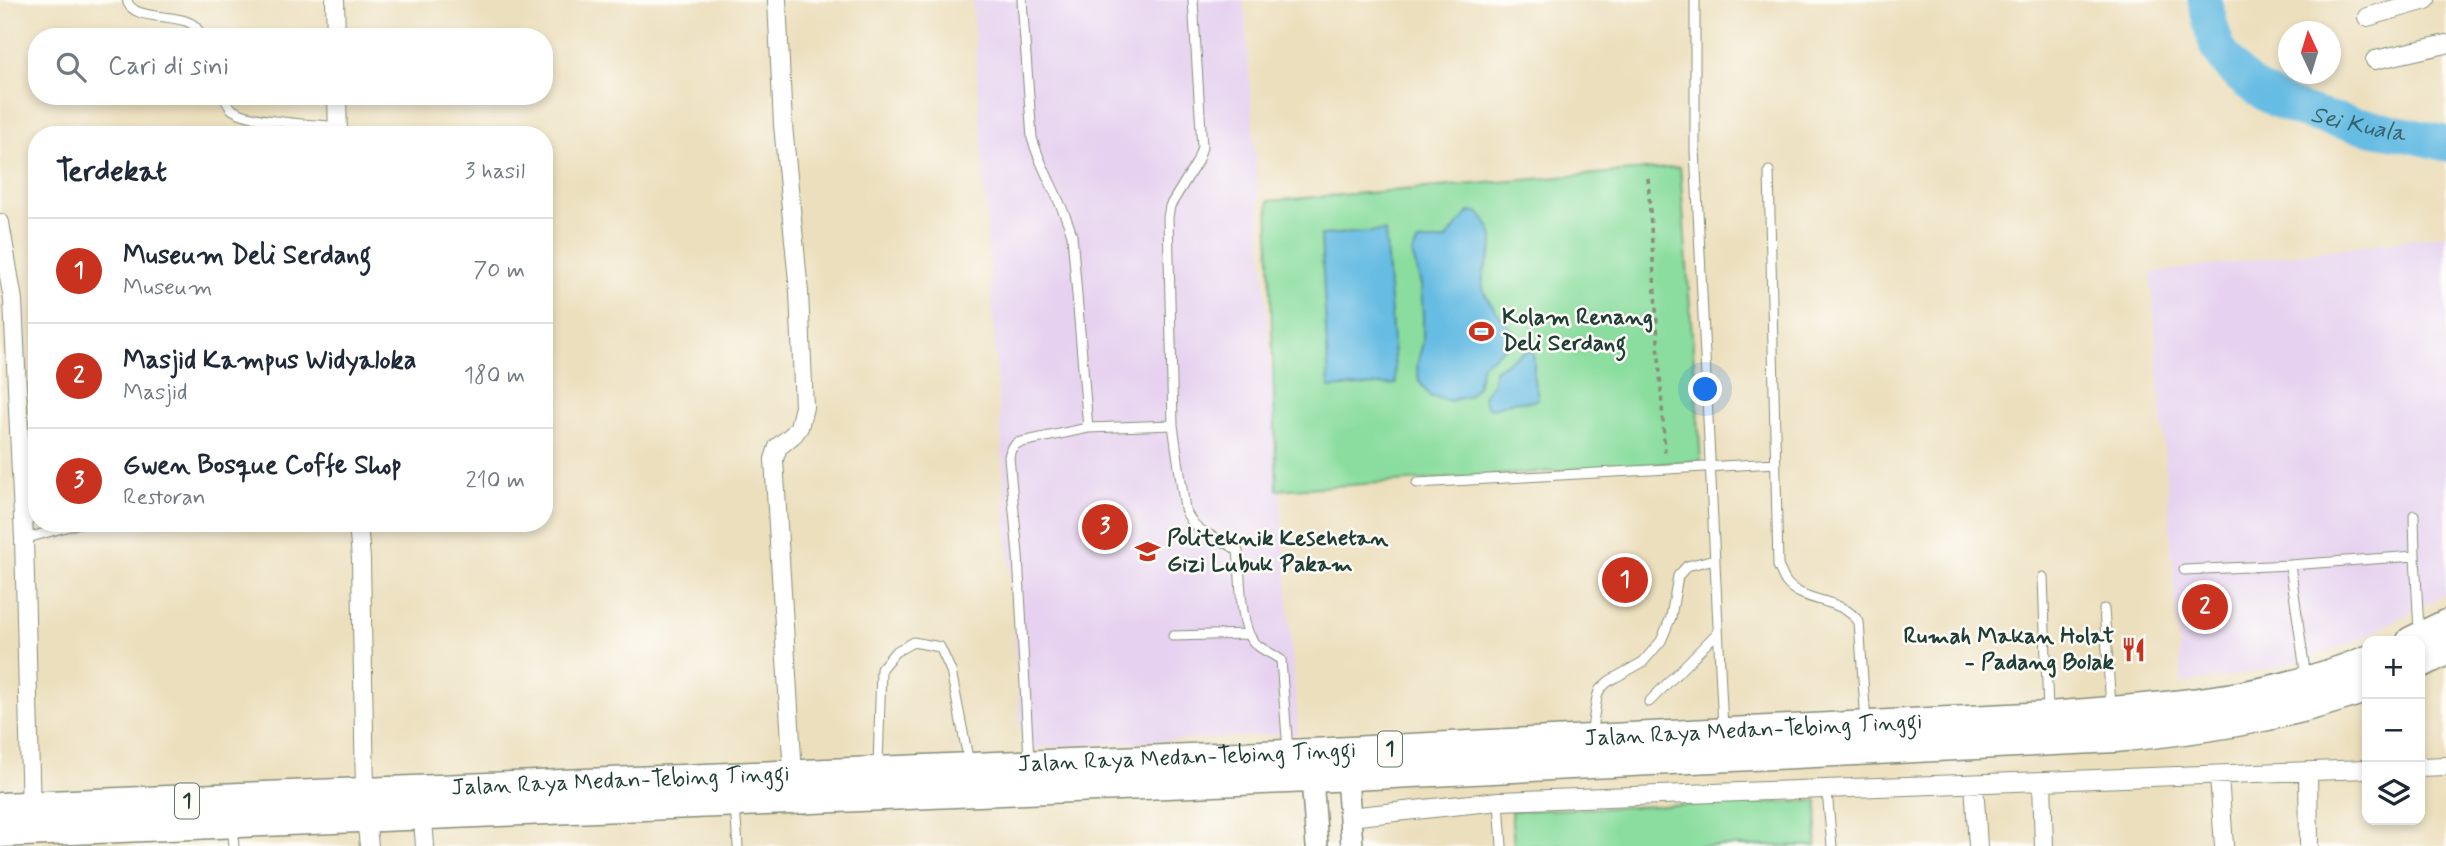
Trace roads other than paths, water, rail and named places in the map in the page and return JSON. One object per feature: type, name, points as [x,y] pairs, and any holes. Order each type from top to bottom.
[{"type":"highway","points":[[2425,641],[2446,624]]},
{"type":"highway","points":[[2425,649],[2446,651]]},
{"type":"highway","name":"Jalan Raya Medan-Tebing Tinggi","points":[[1346,764],[1591,740],[2048,716],[2168,707],[2263,693],[2306,682],[2362,662]]},
{"type":"highway","name":"Jalan Raya Medan-Tebing Tinggi","points":[[736,791],[793,775],[970,767],[1304,761],[1346,764],[2115,738],[2206,728],[2272,717],[2362,690]]},
{"type":"highway","name":"Jalan Raya Medan-Tebing Tinggi","points":[[0,807],[31,819],[233,835],[370,814],[415,804],[736,791],[1304,761]]},
{"type":"highway","name":"Jalan Raya Medan-Tebing Tinggi","points":[[0,833],[31,819],[370,814]]},
{"type":"street","points":[[335,0],[336,28]]},
{"type":"street","points":[[778,0],[783,125],[799,292],[804,407],[799,427],[778,447],[774,459],[793,775]]},
{"type":"street","points":[[2367,17],[2426,0]]},
{"type":"street","points":[[2375,60],[2446,44]]},
{"type":"street","points":[[337,105],[338,126]]},
{"type":"street","points":[[0,223],[13,300],[31,819]]},
{"type":"street","points":[[358,532],[370,814]]},
{"type":"street","points":[[1304,761],[1317,846]]},
{"type":"street","points":[[1346,764],[1352,846]]},
{"type":"street","points":[[2425,767],[2446,766]]},
{"type":"street","points":[[1349,817],[1499,802],[2362,769]]},
{"type":"street","points":[[2308,772],[2309,846]]},
{"type":"street","points":[[2219,776],[2224,846]]},
{"type":"street","points":[[2042,782],[2044,846]]},
{"type":"street","points":[[1974,784],[1978,846]]},
{"type":"street","points":[[415,804],[425,846]]},
{"type":"lane","points":[[127,0],[128,6],[134,12],[175,18],[192,24],[195,28]]},
{"type":"lane","points":[[1022,0],[1031,138],[1072,235],[1088,428]]},
{"type":"lane","points":[[1193,0],[1202,147],[1197,162],[1170,206],[1168,218],[1173,425],[1185,509],[1189,520],[1198,530],[1232,545],[1238,551],[1244,614],[1249,634],[1253,642],[1280,660],[1304,761]]},
{"type":"lane","points":[[1695,0],[1695,149],[1723,733]]},
{"type":"lane","points":[[230,105],[244,114],[306,126]]},
{"type":"lane","points":[[1769,170],[1778,566],[1786,583],[1801,592],[1852,612],[1859,622],[1866,725]]},
{"type":"lane","points":[[1030,765],[1018,555],[1009,457],[1011,449],[1017,443],[1088,428],[1173,425]]},
{"type":"lane","points":[[1417,483],[1776,463]]},
{"type":"lane","points":[[2414,515],[2416,636]]},
{"type":"lane","points":[[23,539],[48,532]]},
{"type":"lane","points":[[2185,570],[2415,556]]},
{"type":"lane","points":[[1591,740],[1600,689],[1643,662],[1661,641],[1671,617],[1678,576],[1687,566],[1715,559]]},
{"type":"lane","points":[[2290,565],[2306,682]]},
{"type":"lane","points":[[2043,577],[2048,716]]},
{"type":"lane","points":[[2104,609],[2112,712]]},
{"type":"lane","points":[[1648,702],[1718,632]]},
{"type":"lane","points":[[1173,636],[1249,634]]},
{"type":"lane","points":[[877,771],[881,669],[895,652],[913,642],[940,647],[951,671],[970,767]]},
{"type":"lane","points":[[736,791],[738,846]]},
{"type":"lane","points":[[1827,791],[1832,846]]},
{"type":"lane","points":[[1499,802],[1502,846]]},
{"type":"water","points":[[1469,212],[1480,213],[1491,231],[1493,244],[1483,287],[1492,305],[1514,333],[1508,345],[1482,365],[1477,386],[1468,396],[1450,401],[1430,396],[1419,381],[1417,365],[1423,342],[1423,315],[1421,285],[1412,253],[1418,242],[1445,240]]},
{"type":"water","points":[[1385,231],[1396,384],[1329,388],[1321,235]]},
{"type":"water","points":[[1532,350],[1538,399],[1531,402],[1514,401],[1494,408],[1487,406],[1483,396],[1492,384],[1495,370],[1518,355]]},
{"type":"waterway","name":"Sei Kuala","points":[[2205,0],[2220,51],[2239,75],[2263,93],[2291,107],[2322,117],[2446,144]]},
{"type":"place","name":"Kolam Renang Deli Serdang","points":[[1482,331]]},
{"type":"place","name":"Gwen Bosque Coffe Shop","points":[[1105,527]]},
{"type":"place","name":"Politeknik Kesehetan Gizi Lubuk Pakam","points":[[1147,552]]},
{"type":"place","name":"Museum Deli Serdang","points":[[1625,580]]},
{"type":"place","name":"Masjid Kampus Widyaloka","points":[[2205,607]]},
{"type":"place","name":"Rumah Makan Holat - Padang Bolak","points":[[2134,650]]}]
